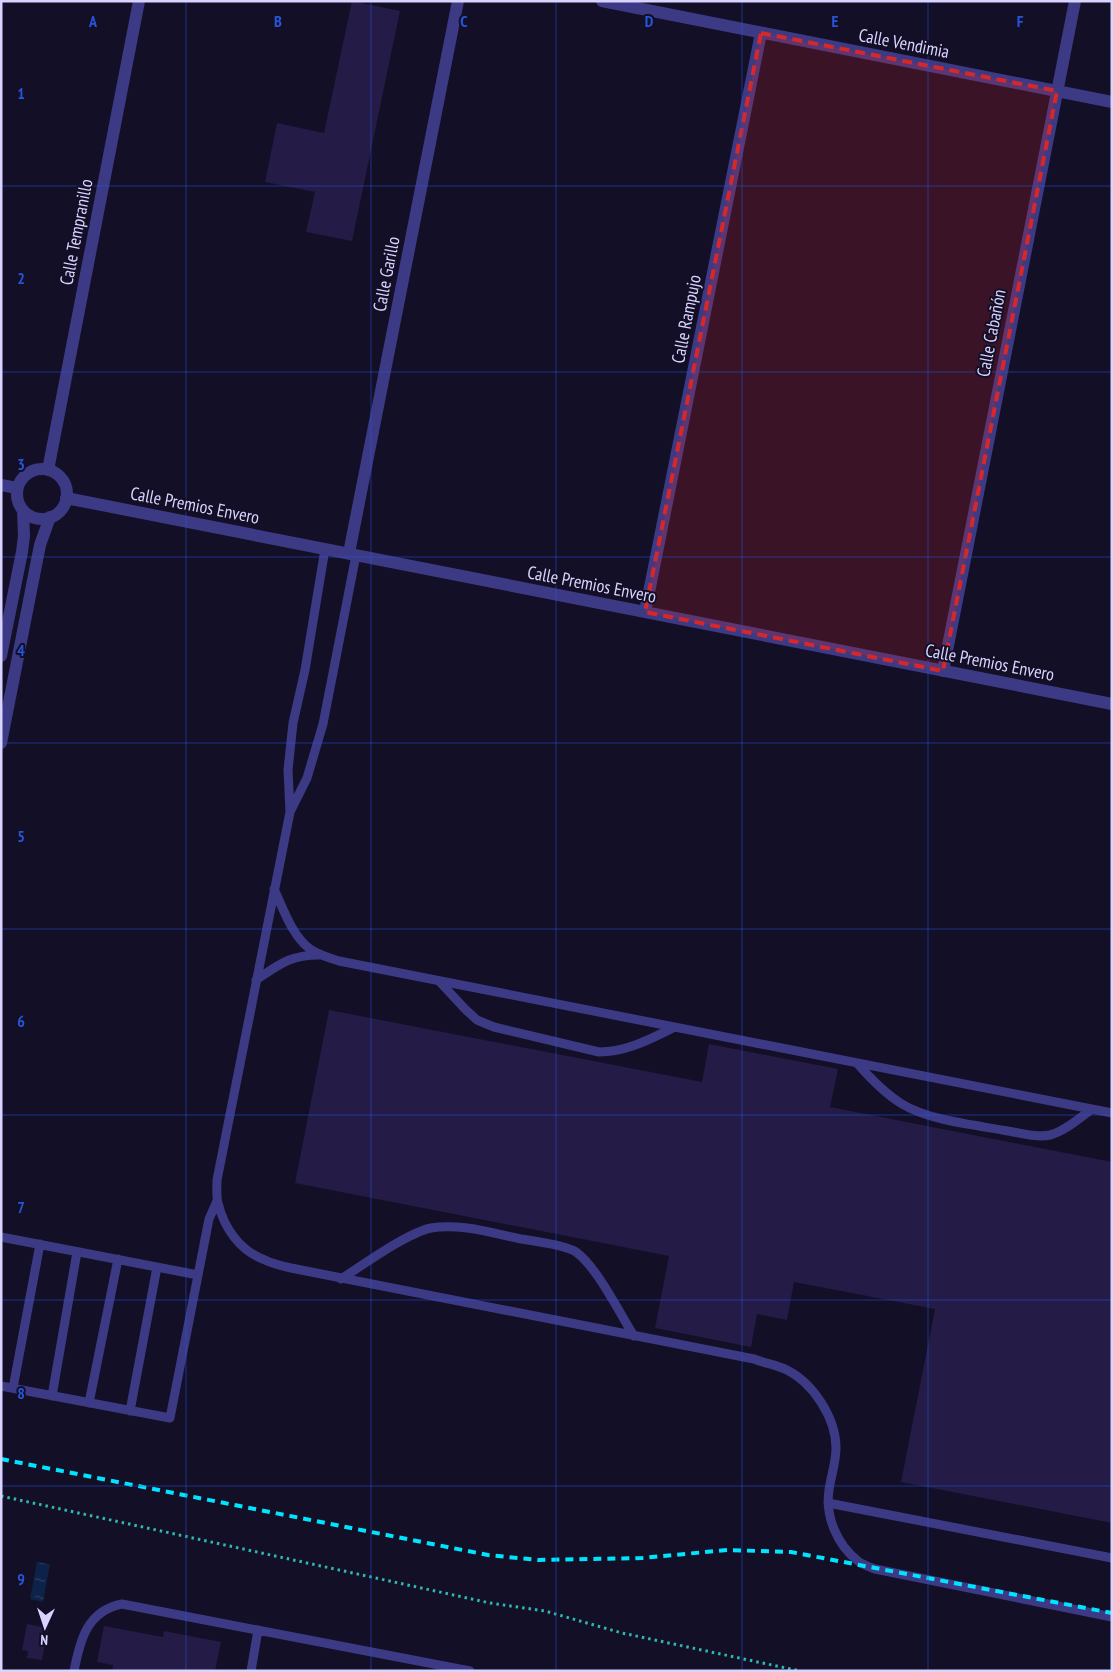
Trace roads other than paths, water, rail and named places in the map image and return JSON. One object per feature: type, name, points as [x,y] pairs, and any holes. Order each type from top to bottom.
[{"type":"street","name":"Calle Tempranillo","points":[[48,470],[139,1]]},
{"type":"street","name":"Calle Garillo","points":[[352,554],[458,1]]},
{"type":"street","name":"Calle Vendimia","points":[[602,1],[1112,102]]},
{"type":"street","name":"Calle Cabañón","points":[[943,671],[1075,1]]},
{"type":"street","name":"Calle Rampujo","points":[[645,612],[761,33]]},
{"type":"street","points":[[43,468],[48,470],[60,476],[66,486],[66,498],[64,506],[58,512],[50,517],[40,519],[30,516],[23,510],[18,503],[16,492],[19,482],[24,475],[43,468]]},
{"type":"street","points":[[1,485],[17,488]]},
{"type":"street","name":"Calle Premios Envero","points":[[66,498],[1112,704]]},
{"type":"street","points":[[1,656],[22,552],[23,510]]},
{"type":"street","points":[[1,743],[40,545],[50,517]]},
{"type":"lane","points":[[325,549],[305,670],[293,723],[288,770],[290,812],[216,1180],[217,1201],[222,1217],[229,1229],[245,1249],[264,1260],[291,1268],[754,1360],[787,1370],[805,1382],[817,1396],[833,1429],[836,1448],[828,1492],[832,1526],[846,1548],[858,1561],[876,1569],[1112,1617]]},
{"type":"lane","points":[[290,812],[307,778],[322,724],[352,554]]},
{"type":"lane","points":[[274,889],[296,933],[309,948],[320,955],[339,961],[1112,1113]]},
{"type":"lane","points":[[256,980],[293,957],[320,955]]},
{"type":"lane","points":[[439,981],[464,1009],[477,1020],[494,1027],[599,1052],[627,1049],[675,1027]]},
{"type":"lane","points":[[856,1063],[878,1086],[902,1104],[920,1112],[960,1123],[1038,1135],[1051,1135],[1073,1123],[1092,1109]]},
{"type":"lane","points":[[1,1386],[170,1418],[209,1220],[217,1201]]},
{"type":"lane","points":[[341,1279],[410,1236],[429,1229],[446,1227],[469,1229],[551,1244],[575,1251],[592,1267],[634,1336]]},
{"type":"lane","points":[[1,1237],[198,1275]]},
{"type":"lane","points":[[13,1388],[40,1244]]},
{"type":"lane","points":[[52,1396],[77,1252]]},
{"type":"lane","points":[[89,1403],[118,1259]]},
{"type":"lane","points":[[130,1411],[157,1267]]},
{"type":"lane","points":[[828,1503],[1112,1558]]},
{"type":"lane","points":[[74,1671],[79,1646],[88,1626],[101,1612],[110,1606],[122,1604],[258,1630],[424,1666],[470,1671]]},
{"type":"lane","points":[[251,1671],[258,1630]]},
{"type":"water","points":[[37,1562],[50,1564],[43,1602],[30,1599]]},
{"type":"railway","points":[[1,1459],[488,1555],[538,1560],[642,1558],[727,1550],[791,1552],[1112,1613]]}]
